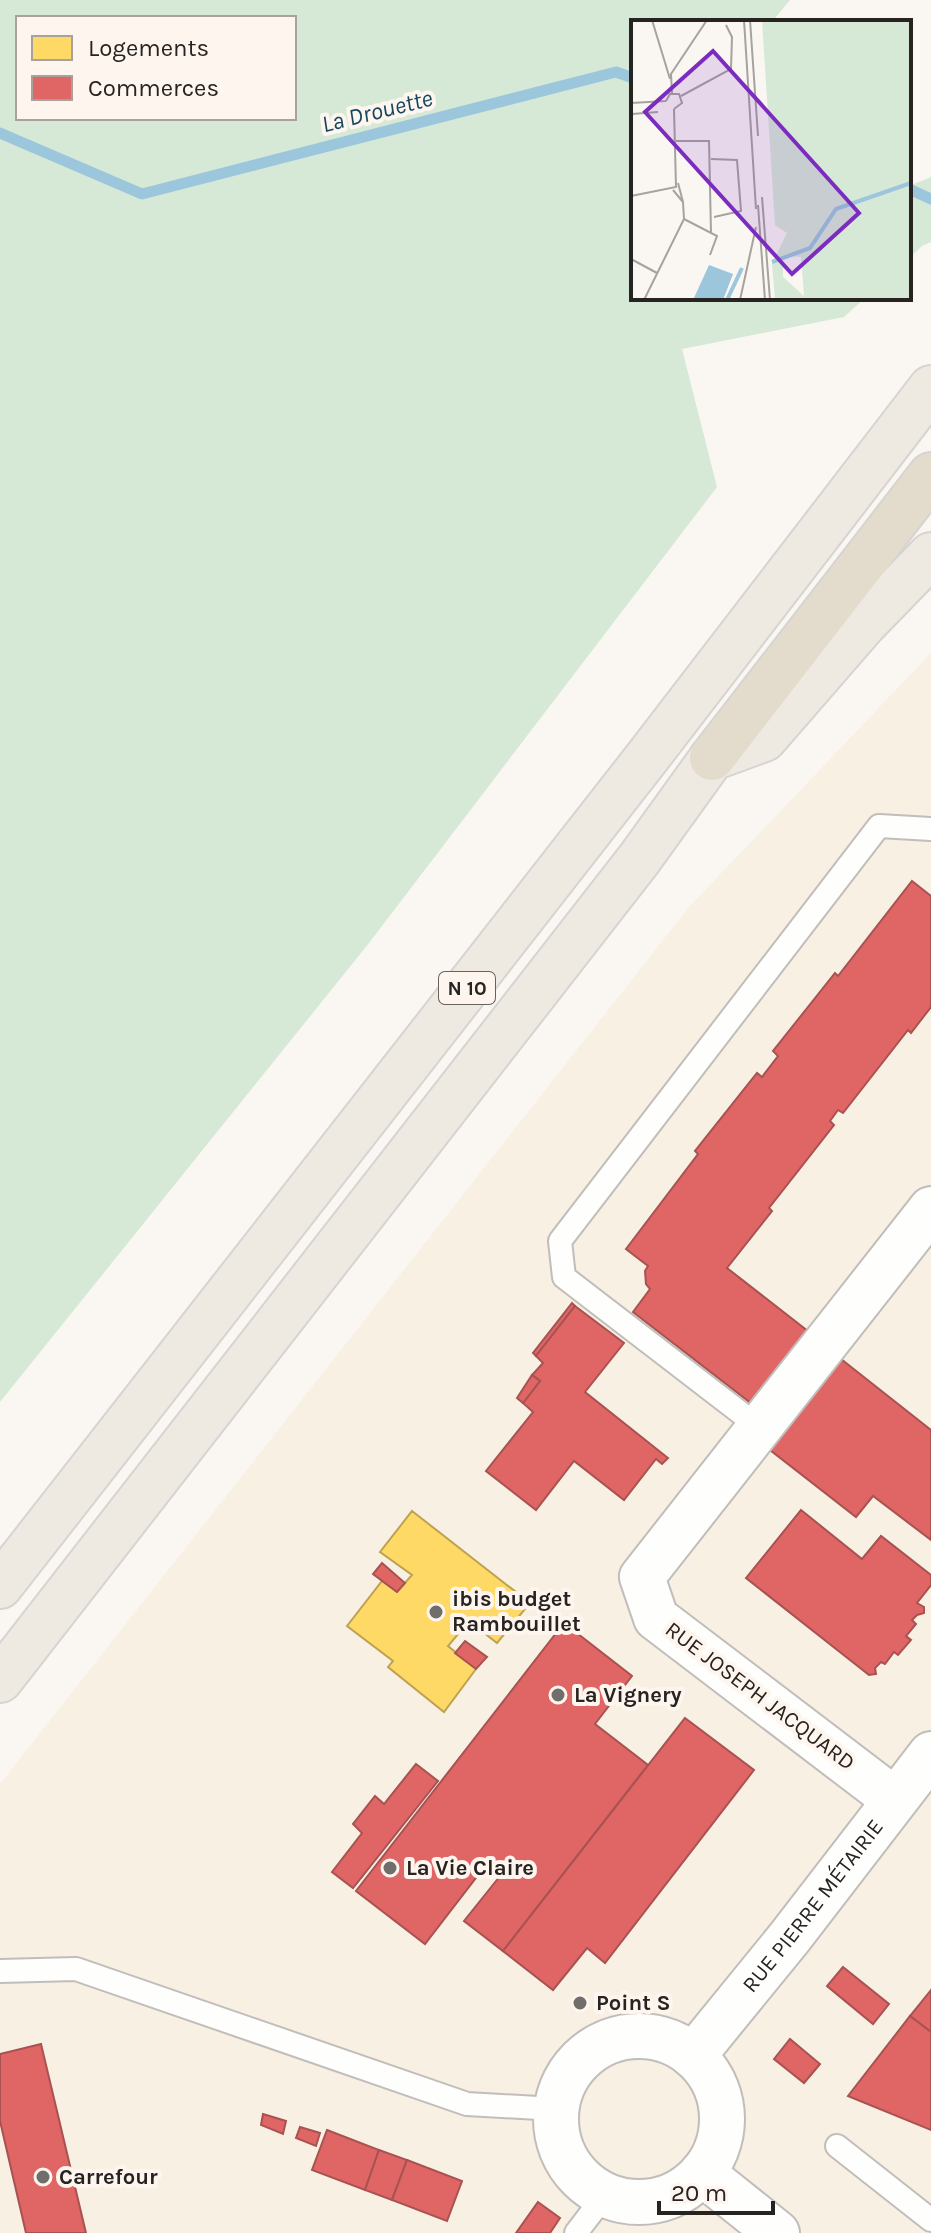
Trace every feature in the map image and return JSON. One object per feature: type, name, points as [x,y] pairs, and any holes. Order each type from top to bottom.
[{"type":"highway","name":"N 10","points":[[712,758],[931,475]]},
{"type":"main road","name":"N 10","points":[[0,1586],[659,742],[931,388]]},
{"type":"main road","points":[[712,758],[764,739],[844,646],[931,555]]},
{"type":"main road","name":"N 10","points":[[0,1680],[640,858],[712,758]]},
{"type":"street","points":[[759,1427],[931,1209]]},
{"type":"street","name":"RUE JOSEPH JACQUARD","points":[[759,1427],[642,1577],[656,1618],[895,1800]]},
{"type":"street","name":"RUE PIERRE MÉTAIRIE","points":[[693,2056],[790,1937],[931,1754]]},
{"type":"street","points":[[643,2036],[667,2041],[693,2056],[705,2068],[716,2087],[722,2109],[721,2137],[714,2156],[702,2173],[677,2194],[652,2202],[626,2201],[605,2195],[583,2181],[566,2160],[557,2135],[556,2109],[564,2085],[577,2063],[596,2048],[619,2038],[643,2036]]},
{"type":"street","points":[[702,2173],[777,2233]]},
{"type":"lane","points":[[759,1427],[564,1277],[560,1241],[879,826],[931,829]]},
{"type":"lane","points":[[0,1971],[76,1969],[467,2104],[556,2109]]},
{"type":"lane","points":[[837,2146],[931,2220]]},
{"type":"lane","points":[[576,2233],[605,2195]]},
{"type":"shaded area","points":[[931,653],[931,2233],[0,2233],[0,1784],[689,907]]},
{"type":"green space","points":[[0,0],[790,0],[774,20],[631,20],[631,300],[863,300],[844,317],[682,349],[717,487],[369,943],[0,1402]]},
{"type":"green space","points":[[931,177],[931,242],[911,256],[911,185]]},
{"type":"building: Logements","points":[[412,1511],[530,1603],[497,1643],[469,1621],[448,1646],[476,1669],[444,1712],[388,1667],[393,1661],[347,1626],[382,1581],[397,1592],[412,1575],[380,1552]]},
{"type":"building: Commerces","points":[[912,881],[931,896],[931,1007],[911,1033],[908,1030],[843,1113],[838,1110],[830,1121],[834,1125],[727,1268],[809,1332],[752,1404],[633,1312],[650,1289],[646,1284],[645,1271],[648,1266],[626,1249],[698,1154],[695,1151],[757,1073],[762,1077],[778,1056],[773,1051],[835,973],[838,976]]},
{"type":"building: Commerces","points":[[572,1303],[575,1306],[536,1356],[533,1353]]},
{"type":"building: Commerces","points":[[575,1306],[624,1343],[585,1392],[668,1458],[662,1464],[656,1459],[624,1500],[574,1461],[536,1510],[486,1471],[533,1412],[523,1403],[540,1381],[532,1375],[543,1363],[536,1356]]},
{"type":"building: Commerces","points":[[841,1359],[931,1430],[931,1540],[873,1496],[856,1517],[770,1450]]},
{"type":"building: Commerces","points":[[532,1375],[540,1381],[523,1403],[517,1398]]},
{"type":"building: Commerces","points":[[801,1510],[862,1559],[881,1536],[931,1575],[931,1585],[917,1603],[924,1607],[924,1613],[912,1620],[916,1624],[906,1636],[911,1640],[898,1655],[894,1652],[885,1664],[881,1662],[875,1668],[876,1674],[869,1675],[746,1578]]},
{"type":"building: Commerces","points":[[382,1563],[405,1583],[397,1592],[373,1574]]},
{"type":"building: Commerces","points":[[564,1623],[632,1676],[595,1724],[648,1765],[503,1951],[464,1921],[500,1876],[486,1865],[425,1944],[356,1891]]},
{"type":"building: Commerces","points":[[465,1641],[487,1657],[476,1669],[455,1653]]},
{"type":"building: Commerces","points":[[685,1718],[754,1770],[605,1963],[587,1948],[553,1990],[503,1951]]},
{"type":"building: Commerces","points":[[416,1764],[438,1781],[353,1888],[332,1872],[362,1833],[353,1824],[375,1796],[384,1804]]},
{"type":"building: Commerces","points":[[843,1967],[889,2004],[873,2024],[827,1986]]},
{"type":"building: Commerces","points":[[931,1990],[931,2032],[910,2016]]},
{"type":"building: Commerces","points":[[910,2016],[931,2032],[931,2130],[848,2096]]},
{"type":"building: Commerces","points":[[790,2039],[820,2064],[804,2083],[774,2059]]},
{"type":"building: Commerces","name":"Carrefour","points":[[41,2044],[86,2233],[26,2233],[0,2121],[0,2054]]},
{"type":"building: Commerces","points":[[263,2114],[286,2121],[283,2134],[261,2125]]},
{"type":"building: Commerces","points":[[300,2127],[320,2133],[316,2146],[296,2138]]},
{"type":"building: Commerces","points":[[327,2130],[379,2150],[365,2190],[312,2170]]},
{"type":"building: Commerces","points":[[379,2150],[407,2160],[392,2200],[365,2190]]},
{"type":"building: Commerces","points":[[407,2160],[462,2181],[447,2221],[392,2200]]},
{"type":"building: Commerces","points":[[538,2202],[560,2218],[550,2233],[516,2233]]},
{"type":"waterway","name":"La Drouette","points":[[0,133],[142,194],[616,72],[631,77]]},
{"type":"waterway","name":"La Drouette","points":[[911,190],[931,199]]},
{"type":"place","name":"ibis budget Rambouillet","points":[[436,1612]]},
{"type":"place","name":"La Vignery","points":[[558,1695]]},
{"type":"place","name":"La Vie Claire","points":[[390,1868]]},
{"type":"place","name":"Point S","points":[[580,2003]]},
{"type":"place","name":"Carrefour","points":[[43,2177]]}]
